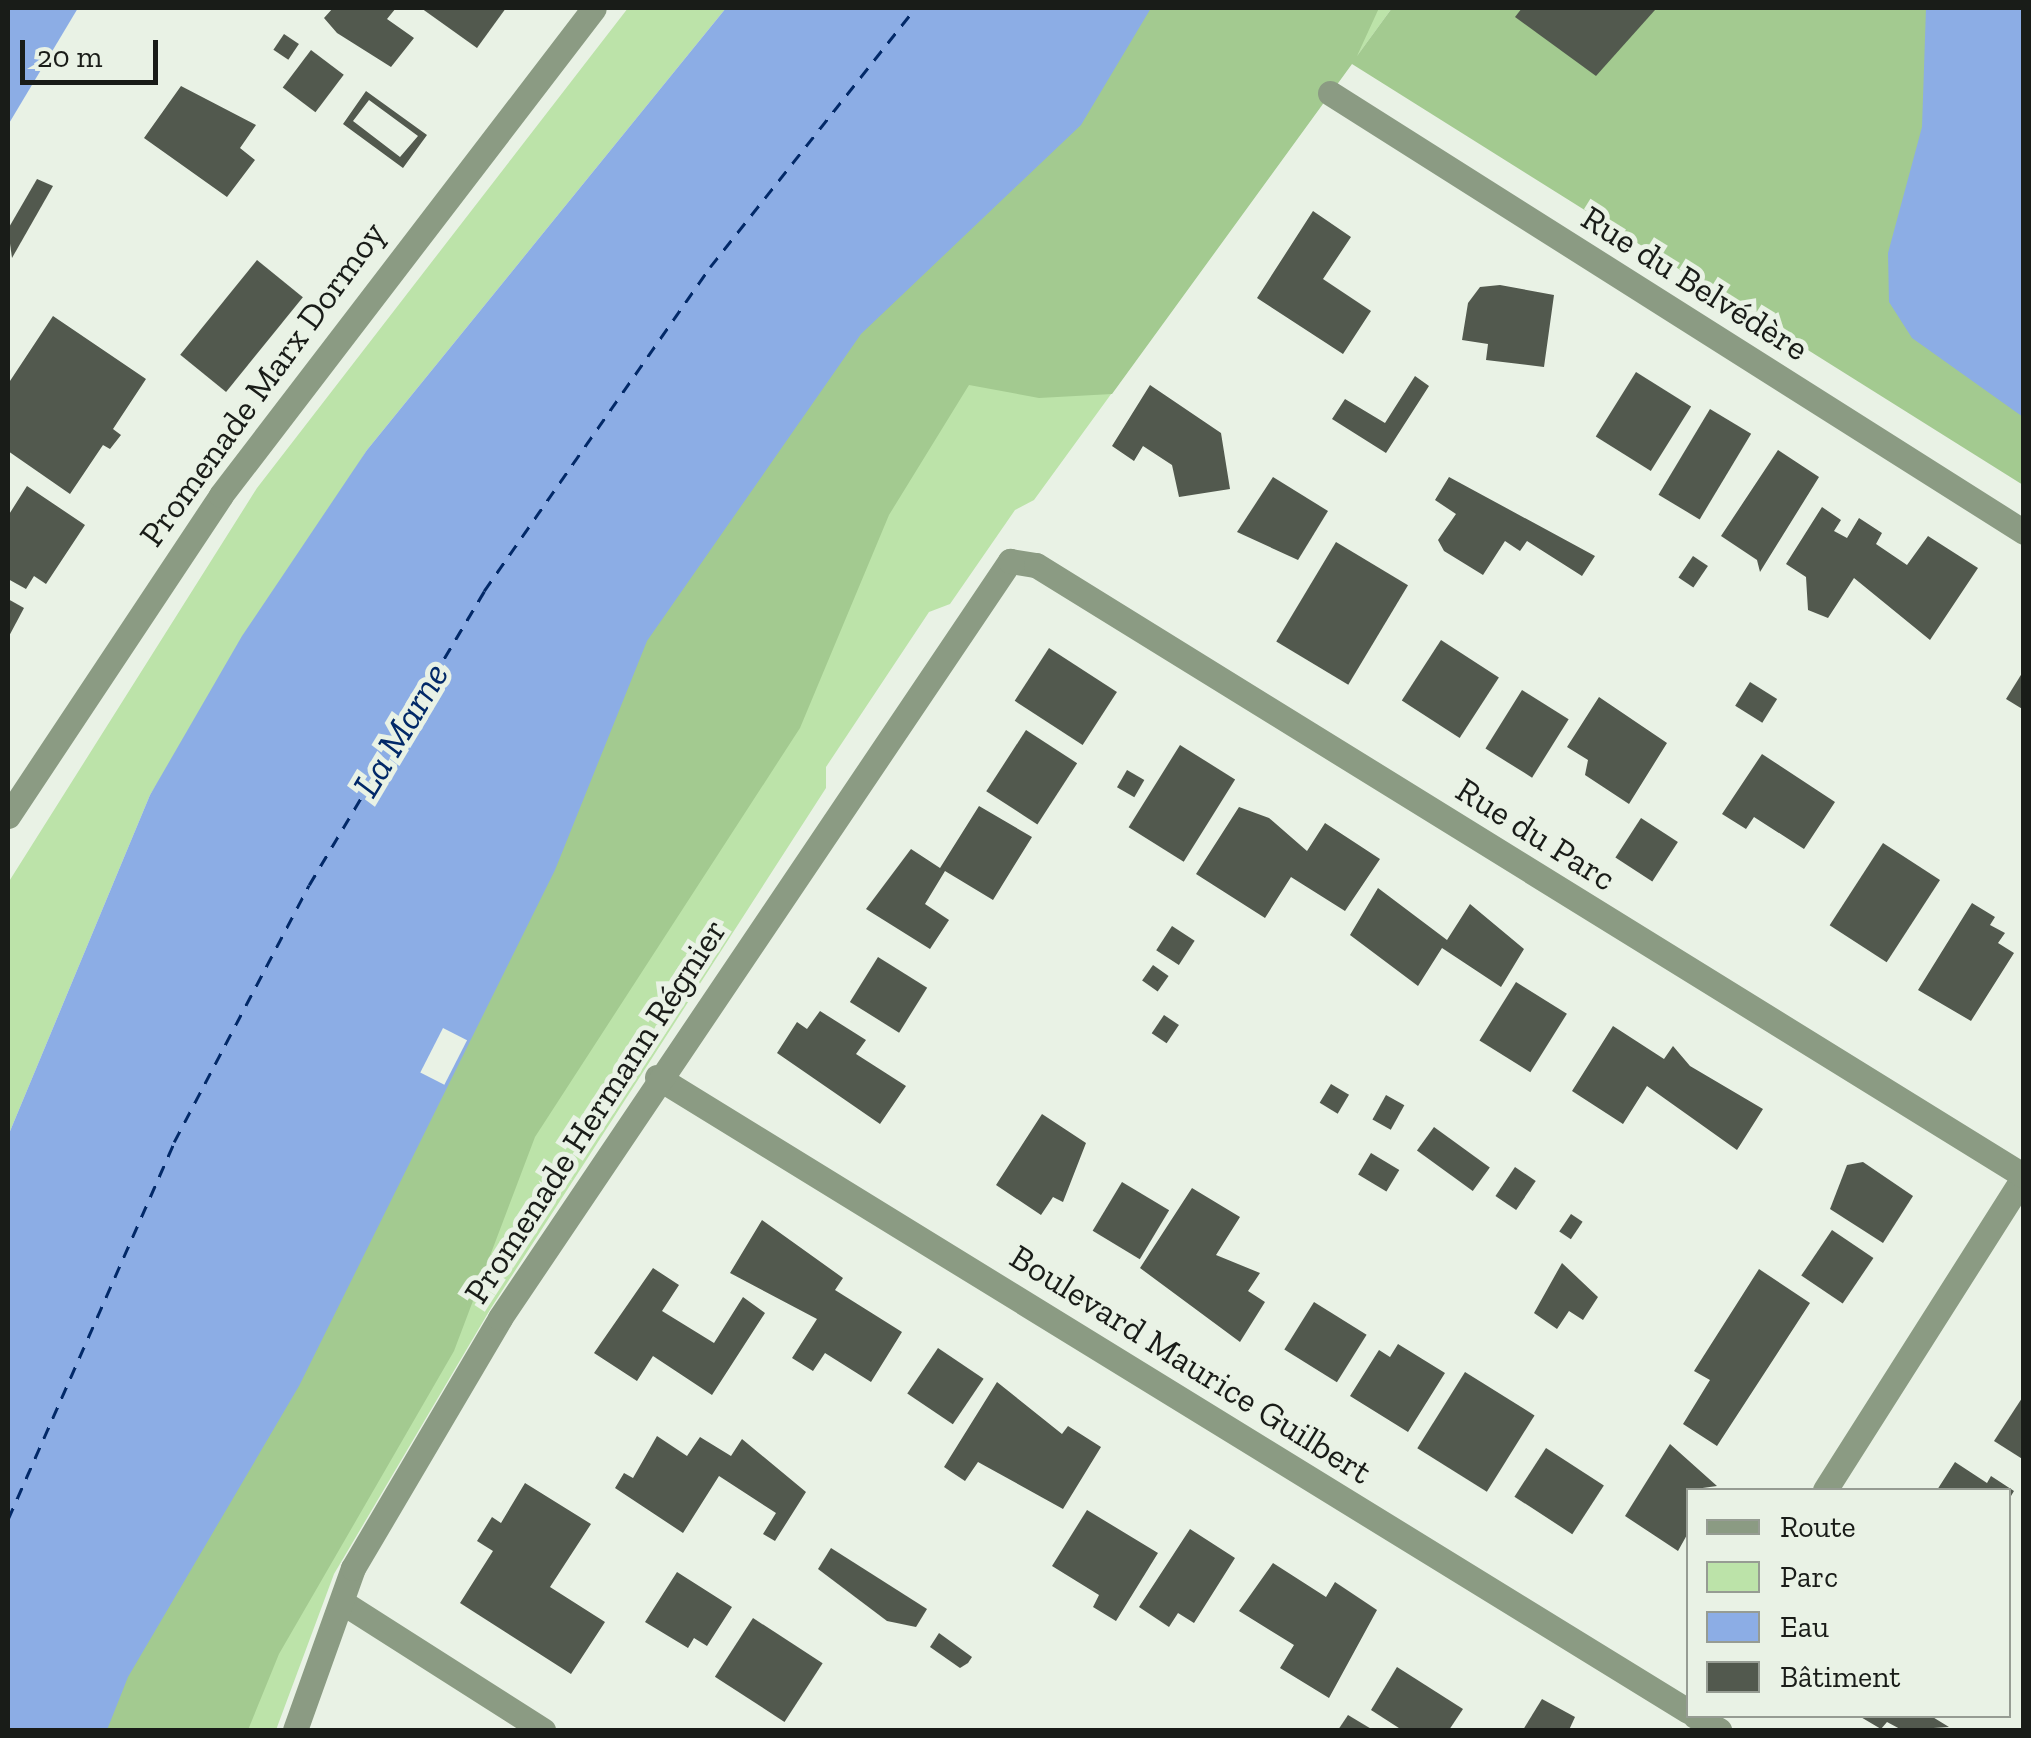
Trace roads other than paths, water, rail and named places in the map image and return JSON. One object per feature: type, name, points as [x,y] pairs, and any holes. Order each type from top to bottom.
[{"type":"street","name":"Promenade Marx Dormoy","points":[[8,816],[221,496],[594,8]]},
{"type":"street","name":"Rue du Belvédère","points":[[1330,94],[2024,532]]},
{"type":"street","name":"Promenade Hermann Régnier","points":[[295,1730],[344,1604],[353,1568],[500,1318],[657,1077],[1010,562]]},
{"type":"street","name":"Rue du Parc","points":[[1010,562],[1036,565],[2024,1177]]},
{"type":"street","name":"Boulevard Maurice Guilbert","points":[[657,1077],[1686,1715]]},
{"type":"street","points":[[1827,1488],[2024,1177]]},
{"type":"street","points":[[344,1604],[543,1730]]},
{"type":"street","name":"Boulevard Maurice Guilbert","points":[[1692,1718],[1718,1730]]},
{"type":"water","points":[[8,8],[78,8],[8,125]]},
{"type":"water","name":"La Marne","points":[[726,8],[1151,8],[1081,125],[861,334],[647,641],[555,870],[299,1386],[128,1677],[107,1730],[8,1730],[8,1136],[150,795],[242,636],[367,450]]},
{"type":"water","points":[[1926,8],[2023,8],[2023,417],[1912,338],[1889,302],[1888,253],[1922,127]]}]
